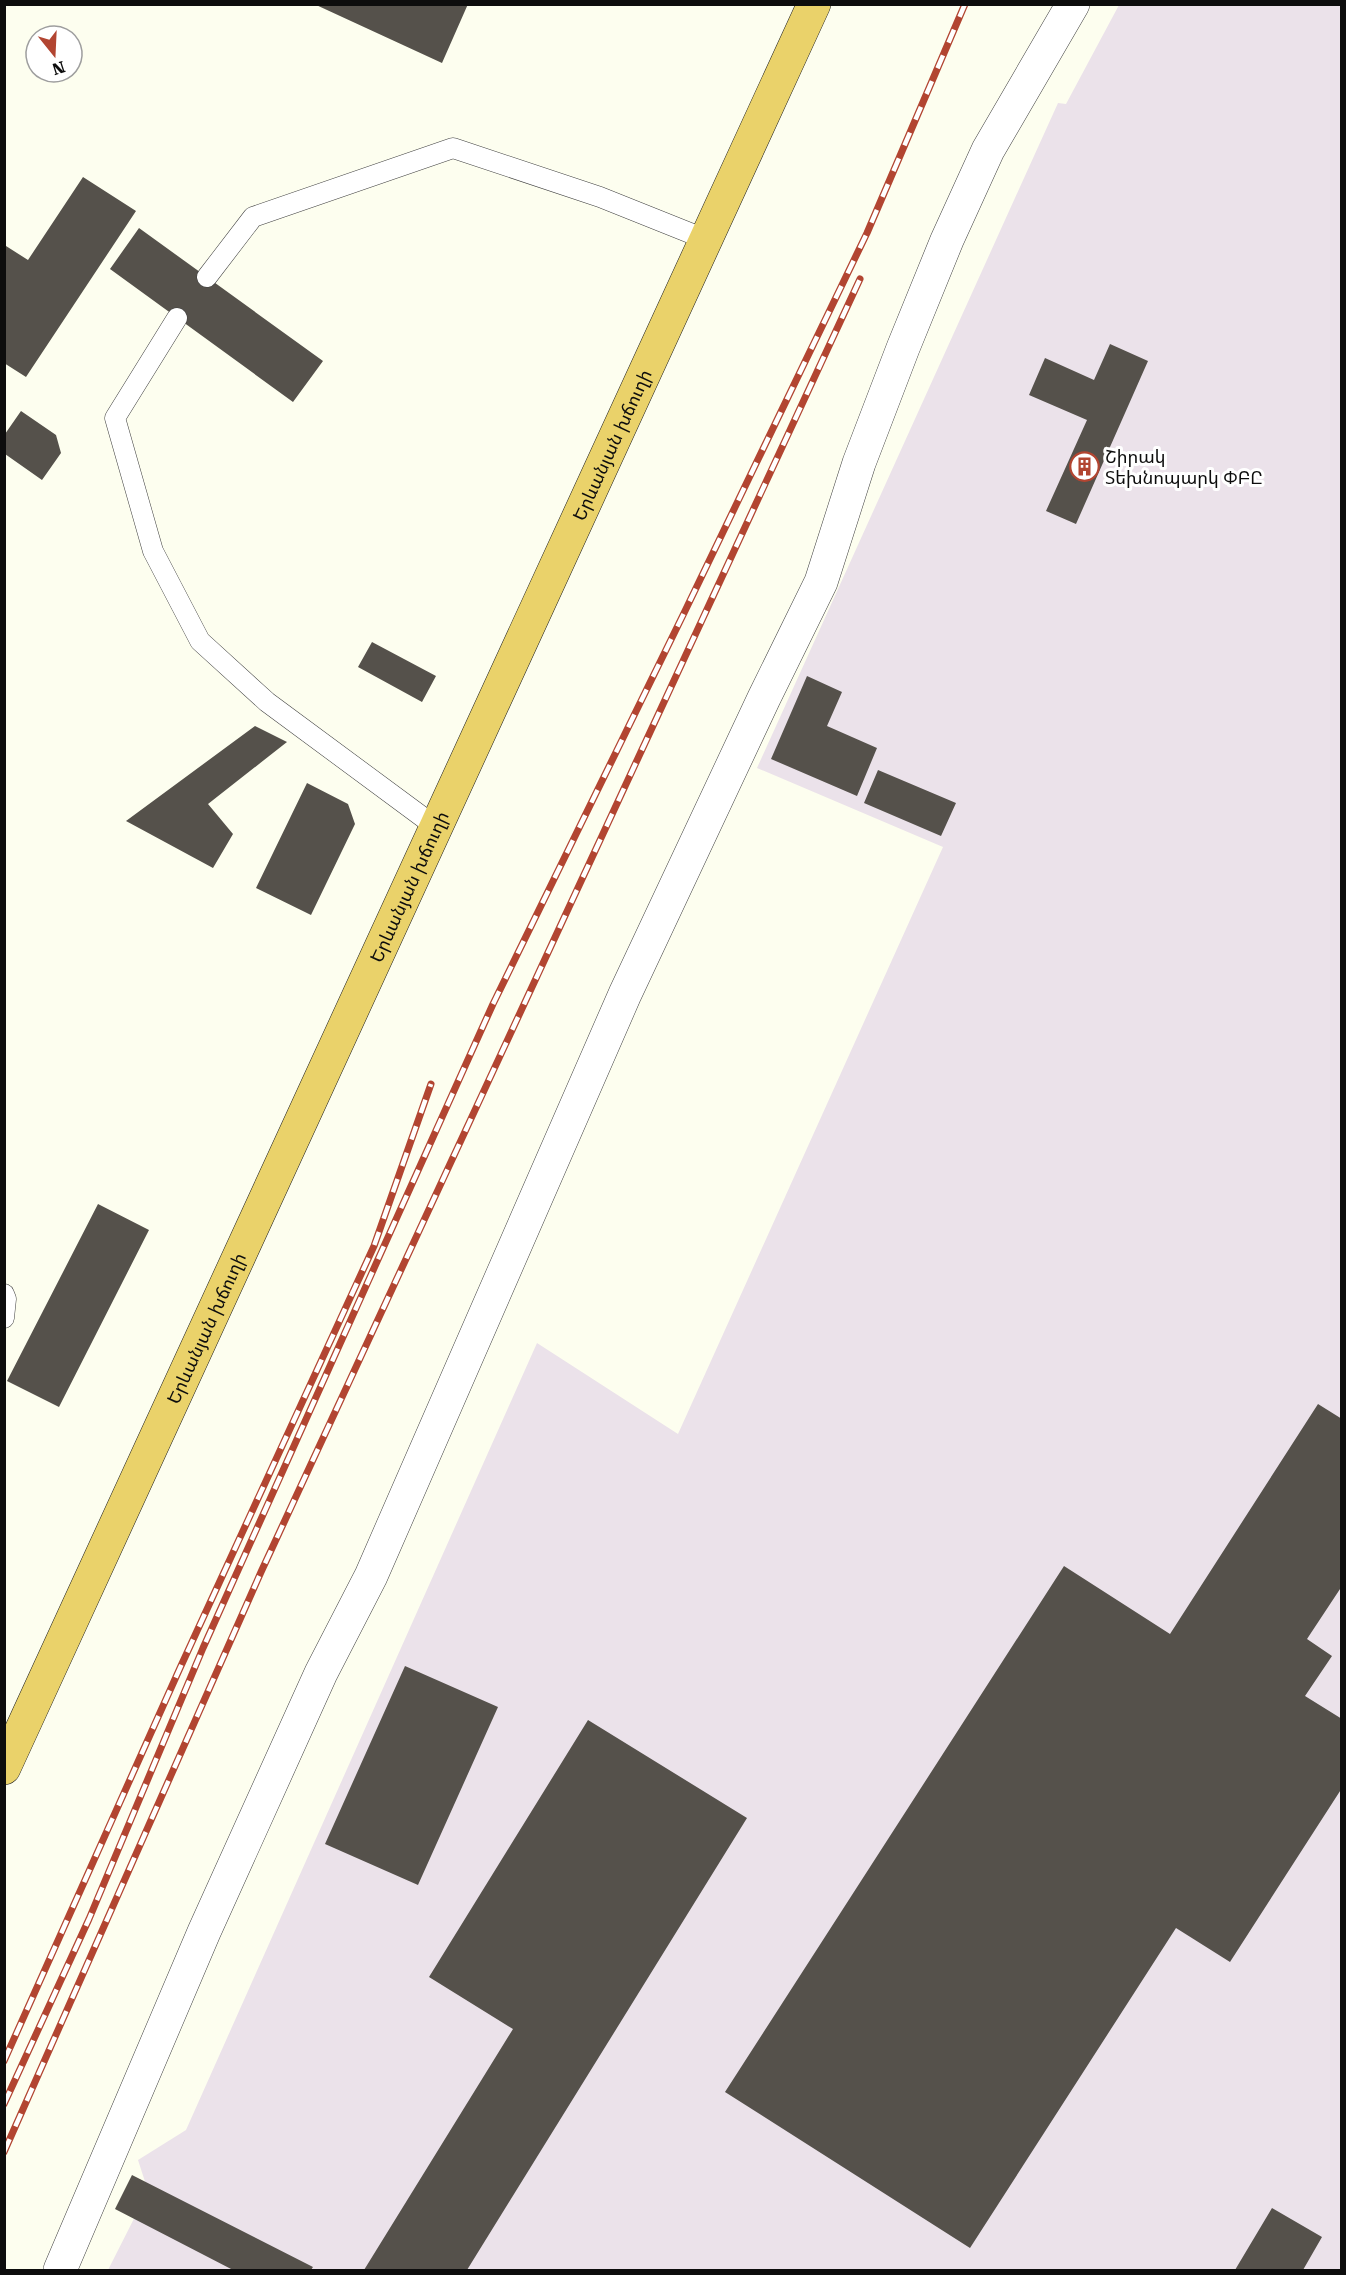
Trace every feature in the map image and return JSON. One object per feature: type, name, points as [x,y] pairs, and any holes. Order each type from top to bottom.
[{"type":"highway","name":"Երևանյան խճուղի","points":[[4,1768],[814,4]]},
{"type":"street","points":[[60,2271],[200,1943],[321,1673],[371,1576],[625,994],[821,582],[859,463],[952,230],[988,150],[1073,4]]},
{"type":"lane","points":[[207,277],[253,218],[453,148],[600,197],[705,239]]},
{"type":"lane","points":[[177,318],[115,418],[153,552],[200,641],[267,702],[436,827]]},
{"type":"lane","points":[[4,1294],[6,1299],[4,1317]]},
{"type":"shaded area","points":[[1119,5],[1341,5],[1341,2270],[108,2270],[148,2191],[138,2160],[186,2130],[537,1343],[678,1434],[943,847],[757,768],[1058,103],[1066,104]]},
{"type":"building","points":[[314,4],[468,4],[442,63]]},
{"type":"building","points":[[83,177],[136,211],[26,377],[4,363],[4,248],[6,246],[28,260]]},
{"type":"building","points":[[139,228],[323,361],[293,402],[110,269]]},
{"type":"building","name":"Շիրակ Տեխնոպարկ ՓԲԸ","points":[[1110,344],[1148,361],[1076,524],[1046,511],[1087,420],[1029,395],[1045,358],[1094,380]]},
{"type":"building","points":[[21,411],[56,435],[61,453],[42,480],[5,454],[5,434]]},
{"type":"building","points":[[372,642],[436,676],[422,702],[358,667]]},
{"type":"building","points":[[807,676],[842,692],[827,726],[877,748],[857,796],[771,759]]},
{"type":"building","points":[[255,726],[287,742],[208,804],[233,834],[213,868],[126,821]]},
{"type":"building","points":[[878,770],[956,803],[941,836],[864,803]]},
{"type":"building","points":[[307,783],[348,804],[355,824],[311,915],[256,888]]},
{"type":"building","points":[[98,1204],[149,1230],[59,1407],[7,1381]]},
{"type":"building","points":[[1318,1404],[1342,1419],[1342,1586],[1307,1639],[1332,1656],[1305,1696],[1342,1719],[1342,1788],[1230,1962],[1176,1928],[970,2248],[725,2092],[1064,1566],[1170,1634]]},
{"type":"building","points":[[405,1666],[498,1707],[418,1885],[325,1844]]},
{"type":"building","points":[[588,1720],[747,1818],[467,2270],[364,2270],[513,2029],[429,1977]]},
{"type":"building","points":[[132,2175],[313,2267],[311,2270],[233,2270],[115,2209]]},
{"type":"building","points":[[1272,2208],[1322,2237],[1303,2270],[1235,2270]]},
{"type":"railway","points":[[4,2104],[89,1919],[203,1648],[493,1004],[867,233],[965,4]]},
{"type":"railway","points":[[4,2152],[261,1572],[860,279]]},
{"type":"railway","points":[[4,2061],[180,1668],[374,1246],[431,1084]]},
{"type":"place","name":"Շիրակ Տեխնոպարկ ՓԲԸ","points":[[1084,466]]}]
